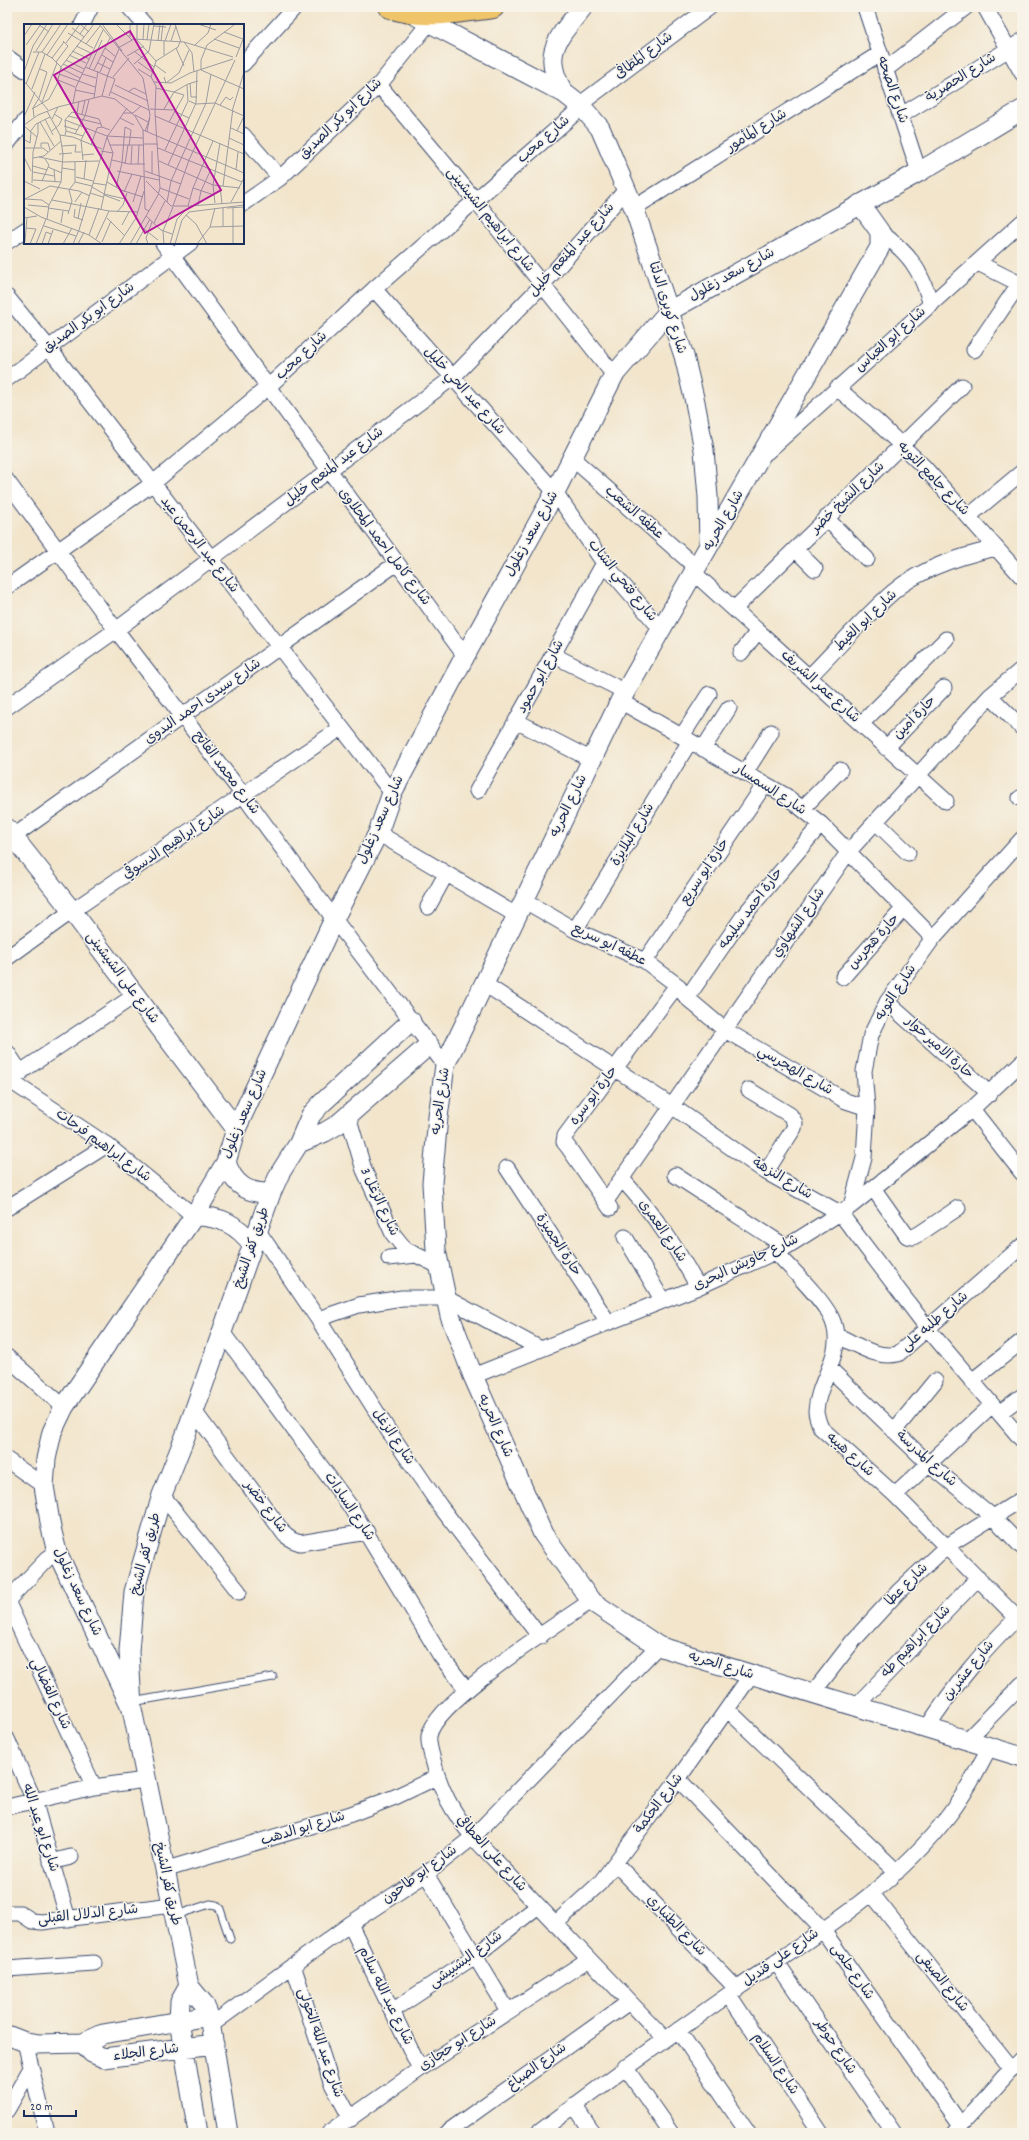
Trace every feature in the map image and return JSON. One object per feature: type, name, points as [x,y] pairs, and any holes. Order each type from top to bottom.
[{"type":"main road","points":[[400,10],[454,12],[493,7]]},
{"type":"street","points":[[82,24],[91,7]]},
{"type":"street","points":[[129,7],[144,24]]},
{"type":"street","points":[[244,63],[295,7]]},
{"type":"street","name":"شارع كوبرى الدلتا","points":[[583,7],[557,41],[552,53],[552,66],[556,79],[600,128],[634,208],[684,356],[698,416],[708,497],[709,545]]},
{"type":"street","name":"شارع المطافى","points":[[575,101],[710,7]]},
{"type":"street","name":"شارع الصحه","points":[[865,7],[919,172]]},
{"type":"street","points":[[885,70],[966,7]]},
{"type":"street","points":[[985,7],[1022,73]]},
{"type":"street","name":"شارع كوبرى الدلتا","points":[[400,10],[429,23],[575,101]]},
{"type":"street","name":"شارع ابو بكر الصديق","points":[[244,203],[280,178],[379,85],[429,23]]},
{"type":"street","name":"شارع الحصرية","points":[[900,116],[1022,41]]},
{"type":"street","name":"شارع المأمور","points":[[634,208],[880,54]]},
{"type":"street","points":[[7,57],[24,69]]},
{"type":"street","name":"شارع ابراهيم الشيشينى","points":[[379,85],[475,200],[614,375]]},
{"type":"street","name":"شارع محب","points":[[7,587],[152,484],[268,387],[374,289],[475,200],[575,101]]},
{"type":"street","name":"شارع سعد زغلول","points":[[132,1706],[57,1552],[44,1486],[46,1458],[52,1432],[64,1407],[194,1216],[226,1162],[236,1129],[334,919],[378,833],[392,793],[464,656],[555,492],[614,375],[669,311],[919,172],[1022,110]]},
{"type":"street","points":[[7,144],[24,122]]},
{"type":"street","points":[[244,136],[280,178]]},
{"type":"street","name":"شارع عبد المنعم خليل","points":[[7,707],[116,630],[452,378],[543,284],[626,190]]},
{"type":"street","points":[[860,204],[880,232],[898,246],[914,262],[925,282],[931,305]]},
{"type":"street","name":"شارع ابو العباس","points":[[759,458],[1022,222]]},
{"type":"street","points":[[7,242],[24,231]]},
{"type":"street","name":"شارع الحريه","points":[[880,232],[880,247],[877,253],[623,696],[483,983],[445,1065],[438,1117],[432,1183],[436,1250],[450,1316],[473,1376],[543,1534],[591,1601],[658,1646],[926,1729],[1022,1757]]},
{"type":"street","name":"شارع كامل احمد المحلاوى","points":[[164,244],[328,472],[397,563],[464,656]]},
{"type":"street","name":"شارع ابو بكر الصديق","points":[[7,378],[189,244]]},
{"type":"street","points":[[974,350],[1021,285],[978,263]]},
{"type":"street","name":"شارع عبد الحي خليل","points":[[374,289],[555,492]]},
{"type":"street","name":"شارع عبد الرحمن عيد","points":[[7,297],[48,347],[210,560],[392,793]]},
{"type":"street","name":"شارع الشيخ خضر","points":[[734,609],[962,386]]},
{"type":"street","name":"شارع جامع التوبه","points":[[837,388],[901,446],[969,516],[1022,577]]},
{"type":"street","name":"عطفه الشعب","points":[[572,458],[695,570]]},
{"type":"street","points":[[969,516],[1022,472]]},
{"type":"street","name":"شارع محمد الفاتح","points":[[7,481],[116,630],[244,796],[334,919],[445,1065]]},
{"type":"street","name":"شارع فتحي الشاب","points":[[555,492],[604,563],[662,629]]},
{"type":"street","points":[[826,518],[867,559]]},
{"type":"street","name":"شارع ابو الغيط","points":[[809,677],[894,592],[943,564],[996,548]]},
{"type":"street","points":[[795,549],[815,569]]},
{"type":"street","name":"شارع سيدى احمد البدوى","points":[[9,835],[279,648],[397,563]]},
{"type":"street","name":"شارع ابو حمود","points":[[477,791],[604,563]]},
{"type":"street","name":"شارع عمر الشريف","points":[[695,570],[734,609],[946,801]]},
{"type":"street","points":[[741,653],[758,631]]},
{"type":"street","points":[[861,724],[946,638]]},
{"type":"street","name":"شارع السمسار","points":[[553,655],[623,696],[703,749],[765,784],[802,809],[821,824],[849,851],[933,938]]},
{"type":"street","name":"شارع الشهاوي","points":[[608,1205],[622,1179],[849,851],[990,696],[1022,669]]},
{"type":"street","name":"حارة أمين","points":[[886,748],[944,688]]},
{"type":"street","name":"شارع البلايزة","points":[[575,930],[686,738],[709,694]]},
{"type":"street","points":[[990,696],[1022,728]]},
{"type":"street","points":[[703,749],[729,708]]},
{"type":"street","points":[[516,720],[592,760]]},
{"type":"street","name":"شارع ابراهيم الدسوقي","points":[[7,958],[72,911],[244,796],[341,728]]},
{"type":"street","points":[[745,773],[771,732]]},
{"type":"street","points":[[802,809],[840,770]]},
{"type":"street","name":"حارة ابو سريع","points":[[645,961],[765,784]]},
{"type":"street","points":[[876,822],[908,853]]},
{"type":"street","name":"حارة احمد سليمه","points":[[687,998],[744,915],[821,824]]},
{"type":"street","name":"عطفه ابو سريع","points":[[378,833],[446,874],[520,908],[575,930],[645,961],[677,985],[687,998],[725,1030]]},
{"type":"street","name":"شارع على الشيشينى","points":[[9,835],[72,911],[134,996],[236,1129]]},
{"type":"street","name":"شارع التوبه","points":[[845,1209],[864,1158],[867,1108],[864,1071],[871,1035],[887,1002],[933,938],[1022,839]]},
{"type":"street","points":[[428,907],[446,874]]},
{"type":"street","name":"حارة هجرس","points":[[843,977],[904,908]]},
{"type":"street","name":"شارع النزهة","points":[[483,983],[672,1106],[766,1172],[845,1209],[928,1328],[1021,1438]]},
{"type":"street","name":"حارة ابو سره","points":[[608,1205],[564,1142],[565,1136],[677,985]]},
{"type":"street","points":[[7,1052],[12,1078],[134,996]]},
{"type":"street","name":"حارة الامير حوار","points":[[887,1002],[990,1094]]},
{"type":"street","name":"طريق كفر الشيخ","points":[[228,2133],[211,2029],[204,2004],[189,1986],[164,1870],[132,1706],[129,1651],[134,1592],[162,1495],[194,1411],[271,1193],[280,1173],[299,1143],[311,1116],[321,1104],[411,1022]]},
{"type":"street","name":"شارع الهجرسي","points":[[725,1030],[846,1101],[867,1108]]},
{"type":"street","points":[[299,1143],[325,1132],[348,1116],[429,1045]]},
{"type":"street","name":"شارع جاويش البحرى","points":[[473,1376],[698,1287],[781,1249],[845,1209],[873,1188],[972,1110],[1022,1062]]},
{"type":"street","name":"شارع ابراهيم فرحات","points":[[12,1078],[107,1145],[194,1216]]},
{"type":"street","points":[[748,1090],[790,1115],[795,1124],[794,1128],[766,1172]]},
{"type":"street","points":[[972,1110],[1022,1173]]},
{"type":"street","name":"شارع الزغل 3","points":[[348,1116],[364,1170],[393,1234],[406,1250],[439,1266]]},
{"type":"street","points":[[7,1208],[107,1145]]},
{"type":"street","points":[[226,1162],[229,1174],[237,1184],[258,1194],[271,1193]]},
{"type":"street","name":"حارة الجميزة","points":[[507,1168],[608,1322]]},
{"type":"street","name":"شارع هيبه","points":[[675,1175],[781,1249],[831,1317],[836,1335],[836,1353],[819,1396],[816,1412],[821,1428],[895,1495],[947,1546],[1019,1621]]},
{"type":"street","name":"شارع العمرى","points":[[622,1179],[651,1212],[677,1248],[698,1287]]},
{"type":"street","points":[[873,1188],[907,1236],[913,1237],[919,1234],[958,1208]]},
{"type":"street","points":[[194,1216],[214,1218],[234,1225],[244,1234],[255,1238]]},
{"type":"street","points":[[625,1236],[663,1301]]},
{"type":"street","name":"شارع الزغل","points":[[255,1238],[318,1319],[388,1430],[435,1500],[540,1637]]},
{"type":"street","name":"شارع طلبه على","points":[[836,1335],[877,1354],[887,1356],[898,1354],[1022,1246]]},
{"type":"street","points":[[389,1258],[416,1255]]},
{"type":"street","points":[[318,1319],[360,1305],[402,1298],[446,1298],[541,1349]]},
{"type":"street","name":"شارع السادات","points":[[222,1332],[332,1481],[367,1532],[440,1655],[466,1689]]},
{"type":"street","points":[[972,1381],[1022,1341]]},
{"type":"street","points":[[7,1357],[64,1407]]},
{"type":"street","name":"شارع المدرسة","points":[[830,1369],[929,1464],[992,1517],[1022,1547]]},
{"type":"street","points":[[894,1431],[935,1381]]},
{"type":"street","points":[[895,1495],[929,1464],[996,1409],[1022,1396]]},
{"type":"street","name":"شارع خضر","points":[[194,1411],[285,1535],[292,1540],[304,1542],[367,1532]]},
{"type":"street","points":[[7,1460],[44,1486]]},
{"type":"street","points":[[162,1495],[239,1592]]},
{"type":"street","name":"شارع عطا","points":[[812,1694],[858,1636],[898,1592],[947,1546],[1022,1499]]},
{"type":"street","points":[[7,1601],[47,1559],[57,1552]]},
{"type":"street","name":"شارع ابراهيم طه","points":[[855,1707],[978,1578]]},
{"type":"street","name":"شارع الفضالي","points":[[7,1601],[94,1787]]},
{"type":"street","name":"شارع على العطافي","points":[[591,1601],[466,1689],[432,1727],[429,1736],[429,1746],[437,1777],[445,1798],[457,1818],[473,1837],[665,2039]]},
{"type":"street","name":"شارع عشرين","points":[[926,1729],[952,1689],[982,1652],[1019,1621]]},
{"type":"street","name":"شارع ابو طاحون","points":[[211,2029],[293,1965],[350,1924],[426,1874],[473,1837],[658,1646]]},
{"type":"street","name":"شارع الحكمة","points":[[555,1924],[600,1883],[678,1779],[728,1710],[751,1675]]},
{"type":"street","points":[[966,1741],[1022,1684]]},
{"type":"street","points":[[728,1710],[897,1872]]},
{"type":"street","name":"شارع ابو عبد الله","points":[[7,1739],[34,1800],[68,1919]]},
{"type":"street","name":"شارع على قنديل","points":[[538,2133],[625,2067],[872,1894],[925,1845],[950,1815],[971,1783],[989,1748]]},
{"type":"street","name":"شارع ابو الدهب","points":[[164,1870],[351,1814],[395,1798],[437,1777]]},
{"type":"street","name":"شارع حلمى","points":[[678,1779],[822,1929],[958,2129]]},
{"type":"street","points":[[7,1807],[94,1787],[146,1780]]},
{"type":"street","points":[[51,1862],[71,1857]]},
{"type":"street","name":"شارع الطنباري","points":[[615,1863],[733,1992]]},
{"type":"street","points":[[426,1874],[508,2011]]},
{"type":"street","name":"شارع الصيفى","points":[[872,1894],[1017,2064]]},
{"type":"street","name":"شارع البشبيشى","points":[[392,2011],[475,1956],[538,1906]]},
{"type":"street","name":"شارع الدلال القبلى","points":[[7,1913],[25,1915],[37,1922],[173,1911]]},
{"type":"street","name":"شارع عبد الله سلام","points":[[350,1924],[420,2069]]},
{"type":"street","name":"شارع ابو حجازى","points":[[329,2133],[351,2119],[420,2069],[589,1959]]},
{"type":"street","name":"شارع حوطر","points":[[776,1962],[894,2133]]},
{"type":"street","points":[[7,1969],[94,1963]]},
{"type":"street","name":"شارع عبد الله الخولى","points":[[293,1965],[331,2082],[351,2119]]},
{"type":"street","points":[[189,1986],[180,2002],[179,2021],[198,2133]]},
{"type":"street","name":"شارع السلام","points":[[733,1992],[821,2133]]},
{"type":"street","name":"شارع الصباغ","points":[[446,2133],[629,2002]]},
{"type":"street","name":"شارع الجلاء","points":[[7,2036],[25,2042],[56,2045],[83,2044],[103,2034],[179,2021],[211,2029]]},
{"type":"street","name":"شارع الجلاء","points":[[83,2044],[92,2053],[104,2058],[183,2049],[211,2029]]},
{"type":"street","points":[[678,2030],[748,2133]]},
{"type":"street","points":[[25,2042],[48,2133]]},
{"type":"street","points":[[958,2129],[1017,2064]]},
{"type":"street","points":[[625,2067],[671,2133]]},
{"type":"street","points":[[7,2110],[31,2068]]},
{"type":"street","points":[[574,2105],[593,2133]]},
{"type":"lane","points":[[132,1706],[273,1677]]},
{"type":"lane","points":[[173,1911],[210,1904],[216,1905],[220,1909],[230,1939]]}]
